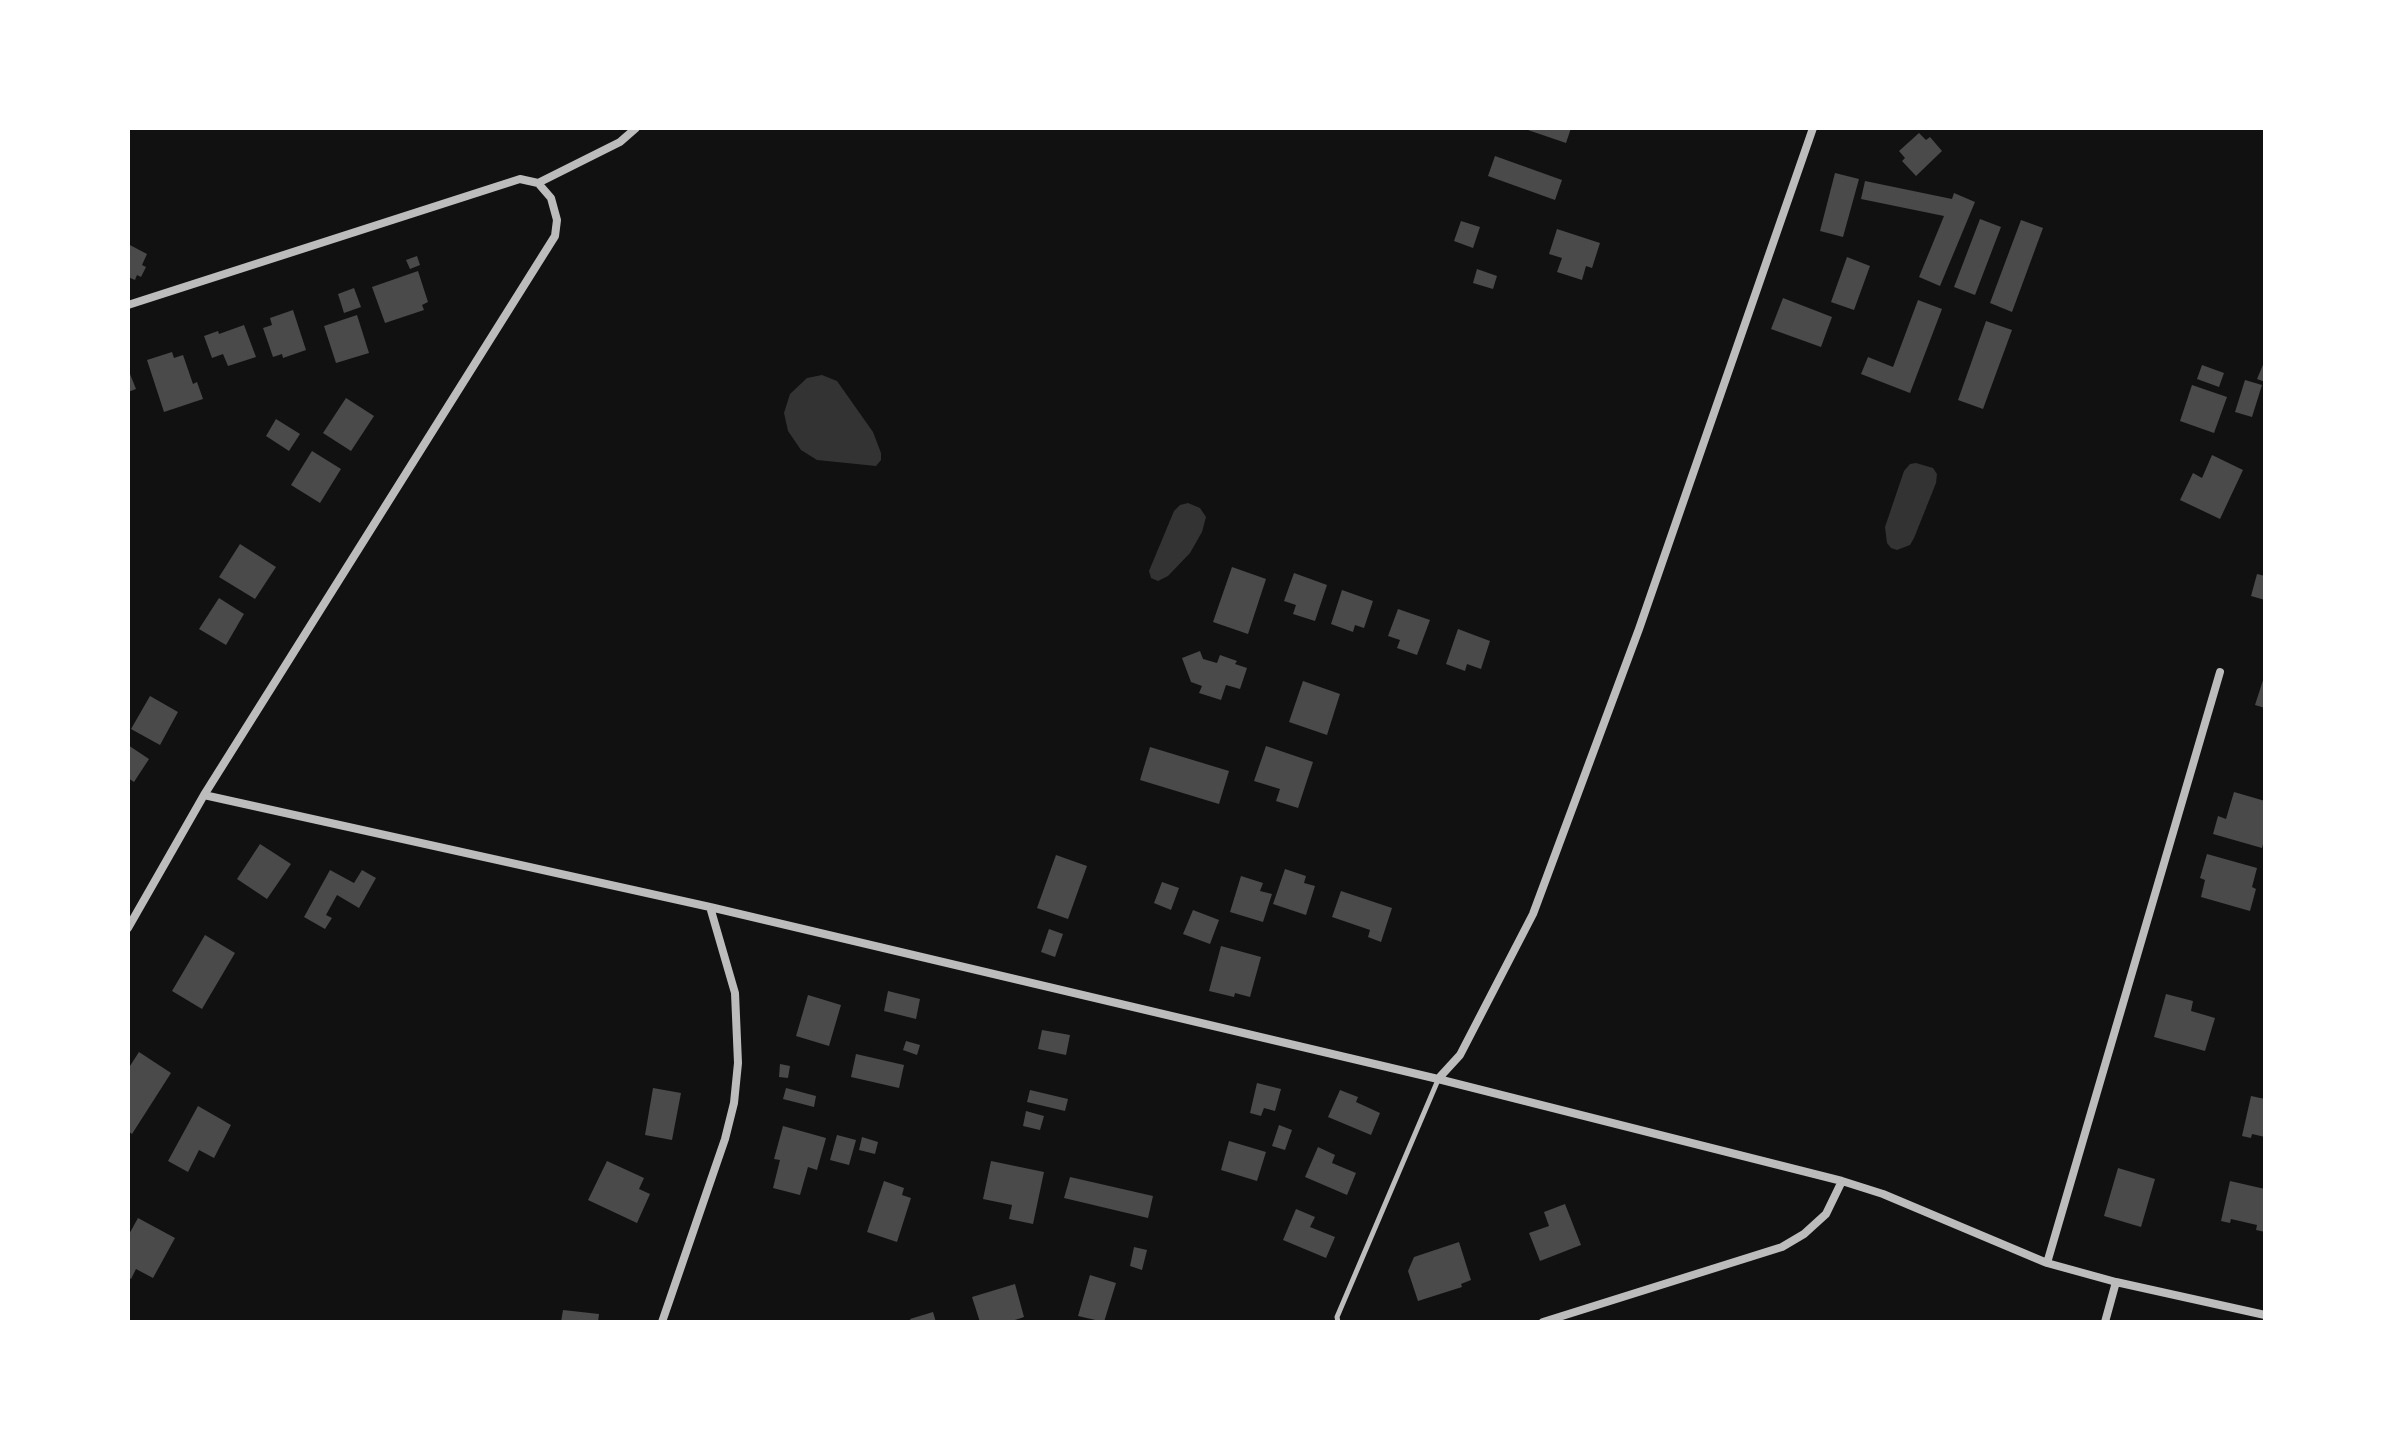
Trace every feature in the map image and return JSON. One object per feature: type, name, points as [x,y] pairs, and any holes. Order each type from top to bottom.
[{"type":"street","points":[[538,183],[620,142],[636,128]]},
{"type":"street","points":[[1438,1079],[1460,1055],[1533,914],[1639,629],[1813,128]]},
{"type":"street","points":[[128,305],[520,179],[538,183],[551,198],[557,220],[555,236],[204,795],[128,928]]},
{"type":"street","points":[[2047,1263],[2220,672]]},
{"type":"street","points":[[204,795],[710,907],[1438,1079],[1842,1181],[1883,1194],[2047,1263],[2116,1282],[2265,1315]]},
{"type":"street","points":[[662,1322],[725,1139],[734,1103],[738,1063],[735,993],[710,907]]},
{"type":"street","points":[[1543,1322],[1782,1247],[1804,1234],[1826,1214],[1842,1181]]},
{"type":"street","points":[[2105,1322],[2116,1282]]},
{"type":"lane","points":[[1338,1322],[1337,1317],[1438,1079]]},
{"type":"shaded area","points":[[822,375],[837,381],[873,432],[881,453],[881,460],[876,466],[817,460],[801,450],[788,431],[784,413],[790,394],[807,378]]},
{"type":"shaded area","points":[[1910,464],[1933,468],[1937,474],[1936,483],[1910,545],[1897,550],[1887,543],[1885,527],[1904,471]]},
{"type":"shaded area","points":[[1188,503],[1200,508],[1206,517],[1202,532],[1190,553],[1168,576],[1158,581],[1151,578],[1149,571],[1174,511]]},
{"type":"building","points":[[1522,128],[1571,128],[1566,143]]},
{"type":"building","points":[[1919,133],[1926,140],[1930,137],[1942,151],[1916,176],[1902,161],[1905,158],[1899,151]]},
{"type":"building","points":[[1495,156],[1562,180],[1555,200],[1488,176]]},
{"type":"building","points":[[1835,173],[1859,179],[1843,237],[1820,231]]},
{"type":"building","points":[[1865,181],[1952,199],[1954,193],[1975,202],[1940,286],[1919,277],[1944,216],[1861,199]]},
{"type":"building","points":[[1980,219],[2001,227],[1975,295],[1954,287]]},
{"type":"building","points":[[2021,220],[2043,228],[2012,312],[1990,303]]},
{"type":"building","points":[[1461,221],[1480,227],[1473,248],[1454,241]]},
{"type":"building","points":[[1557,229],[1600,243],[1592,268],[1586,266],[1582,280],[1557,272],[1562,258],[1549,254]]},
{"type":"building","points":[[128,244],[147,254],[142,265],[146,267],[141,277],[137,275],[135,280],[128,277]]},
{"type":"building","points":[[417,256],[420,265],[410,269],[406,260]]},
{"type":"building","points":[[1847,257],[1870,266],[1854,310],[1831,302]]},
{"type":"building","points":[[1477,269],[1497,276],[1493,289],[1473,283]]},
{"type":"building","points":[[418,271],[428,302],[422,305],[424,310],[385,323],[372,287]]},
{"type":"building","points":[[354,288],[361,307],[344,313],[338,294]]},
{"type":"building","points":[[1783,298],[1832,317],[1821,347],[1771,329]]},
{"type":"building","points":[[1918,300],[1942,309],[1910,393],[1861,374],[1868,357],[1893,367]]},
{"type":"building","points":[[293,310],[306,350],[283,358],[282,354],[273,357],[263,328],[272,325],[270,318]]},
{"type":"building","points":[[357,315],[369,353],[336,363],[324,326]]},
{"type":"building","points":[[1986,321],[2012,330],[1983,409],[1958,400]]},
{"type":"building","points":[[244,325],[256,357],[228,366],[223,354],[212,358],[204,336]]},
{"type":"building","points":[[172,352],[174,358],[183,355],[193,384],[197,382],[203,399],[164,412],[147,360]]},
{"type":"building","points":[[2265,360],[2265,382],[2257,379]]},
{"type":"building","points":[[2202,365],[2224,373],[2219,387],[2197,379]]},
{"type":"building","points":[[128,369],[136,389],[128,392]]},
{"type":"building","points":[[2245,380],[2262,385],[2252,417],[2235,412]]},
{"type":"building","points":[[2192,385],[2227,397],[2214,433],[2180,421]]},
{"type":"building","points":[[346,398],[374,416],[351,451],[323,433]]},
{"type":"building","points":[[276,419],[300,434],[289,451],[266,436]]},
{"type":"building","points":[[312,451],[341,469],[320,503],[291,485]]},
{"type":"building","points":[[2212,455],[2243,470],[2220,519],[2180,500],[2193,473],[2202,478]]},
{"type":"building","points":[[240,544],[276,567],[255,599],[219,577]]},
{"type":"building","points":[[1232,567],[1266,579],[1248,634],[1213,622]]},
{"type":"building","points":[[1294,573],[1327,585],[1315,621],[1293,614],[1296,605],[1284,601]]},
{"type":"building","points":[[2257,574],[2265,576],[2265,600],[2251,596]]},
{"type":"building","points":[[1342,590],[1373,601],[1364,628],[1355,625],[1353,632],[1331,624]]},
{"type":"building","points":[[219,598],[244,614],[226,645],[199,629]]},
{"type":"building","points":[[1398,609],[1430,620],[1417,655],[1397,648],[1400,640],[1388,636]]},
{"type":"building","points":[[1458,629],[1490,641],[1481,669],[1467,664],[1465,671],[1446,664]]},
{"type":"building","points":[[1200,651],[1203,659],[1217,663],[1220,655],[1247,668],[1240,689],[1226,685],[1221,700],[1199,693],[1202,686],[1191,682],[1182,658]]},
{"type":"building","points":[[2265,674],[2265,708],[2255,705]]},
{"type":"building","points":[[1303,681],[1340,694],[1327,735],[1289,722]]},
{"type":"building","points":[[150,696],[178,712],[160,745],[131,729]]},
{"type":"building","points":[[128,745],[149,759],[134,782],[128,778]]},
{"type":"building","points":[[1266,746],[1313,762],[1298,808],[1276,801],[1280,789],[1254,781]]},
{"type":"building","points":[[1150,747],[1229,771],[1219,804],[1140,780]]},
{"type":"building","points":[[2234,792],[2265,801],[2262,848],[2213,834],[2218,816],[2226,819]]},
{"type":"building","points":[[260,844],[291,864],[267,899],[237,879]]},
{"type":"building","points":[[2207,854],[2257,868],[2250,911],[2201,897],[2205,880],[2200,878]]},
{"type":"building","points":[[1056,855],[1087,866],[1068,919],[1037,908]]},
{"type":"building","points":[[1285,869],[1306,876],[1304,883],[1315,886],[1306,915],[1273,904]]},
{"type":"building","points":[[330,870],[354,883],[362,870],[376,878],[359,908],[337,895],[326,915],[332,918],[325,929],[304,917]]},
{"type":"building","points":[[1241,876],[1263,883],[1260,891],[1272,894],[1263,922],[1230,912]]},
{"type":"building","points":[[1162,882],[1179,888],[1171,910],[1154,903]]},
{"type":"building","points":[[1341,891],[1392,908],[1381,942],[1368,937],[1370,930],[1332,917]]},
{"type":"building","points":[[1193,910],[1219,920],[1210,944],[1183,934]]},
{"type":"building","points":[[1049,929],[1063,934],[1055,957],[1041,952]]},
{"type":"building","points":[[205,935],[235,953],[202,1009],[172,991]]},
{"type":"building","points":[[1221,946],[1261,957],[1250,997],[1209,991]]},
{"type":"building","points":[[888,991],[920,999],[916,1019],[884,1011]]},
{"type":"building","points":[[2166,994],[2193,1001],[2191,1011],[2215,1018],[2205,1051],[2154,1037]]},
{"type":"building","points":[[808,995],[841,1005],[829,1046],[796,1036]]},
{"type":"building","points":[[1042,1030],[1070,1035],[1066,1055],[1038,1049]]},
{"type":"building","points":[[906,1041],[920,1045],[917,1055],[903,1050]]},
{"type":"building","points":[[139,1052],[171,1073],[132,1134],[128,1131],[128,1069]]},
{"type":"building","points":[[856,1054],[904,1065],[899,1088],[851,1077]]},
{"type":"building","points":[[780,1064],[790,1066],[788,1078],[779,1077]]},
{"type":"building","points":[[1257,1083],[1281,1089],[1275,1111],[1264,1108],[1261,1116],[1250,1113]]},
{"type":"building","points":[[653,1088],[681,1093],[672,1140],[645,1135]]},
{"type":"building","points":[[786,1088],[816,1096],[814,1107],[783,1099]]},
{"type":"building","points":[[1030,1090],[1068,1099],[1065,1111],[1027,1102]]},
{"type":"building","points":[[1340,1090],[1358,1097],[1356,1102],[1380,1113],[1371,1135],[1328,1117]]},
{"type":"building","points":[[2251,1096],[2265,1099],[2265,1137],[2252,1134],[2251,1138],[2242,1136]]},
{"type":"building","points":[[198,1106],[231,1125],[214,1158],[199,1150],[188,1172],[168,1161]]},
{"type":"building","points":[[1026,1111],[1044,1116],[1040,1130],[1023,1126]]},
{"type":"building","points":[[1279,1125],[1292,1130],[1285,1150],[1272,1146]]},
{"type":"building","points":[[783,1126],[826,1138],[817,1170],[808,1167],[800,1195],[773,1188],[780,1160],[774,1159]]},
{"type":"building","points":[[837,1135],[856,1140],[849,1165],[830,1160]]},
{"type":"building","points":[[862,1137],[878,1142],[875,1154],[859,1150]]},
{"type":"building","points":[[1229,1141],[1266,1152],[1257,1181],[1221,1170]]},
{"type":"building","points":[[1318,1147],[1335,1155],[1332,1163],[1356,1173],[1347,1195],[1305,1177]]},
{"type":"building","points":[[607,1161],[644,1178],[639,1189],[650,1194],[637,1223],[588,1200]]},
{"type":"building","points":[[991,1161],[1044,1172],[1033,1224],[1009,1219],[1012,1205],[983,1199]]},
{"type":"building","points":[[2118,1168],[2155,1179],[2141,1227],[2104,1216]]},
{"type":"building","points":[[1070,1177],[1153,1196],[1148,1218],[1064,1198]]},
{"type":"building","points":[[884,1181],[904,1188],[902,1195],[911,1198],[897,1242],[867,1232]]},
{"type":"building","points":[[2230,1181],[2265,1189],[2265,1232],[2256,1230],[2257,1225],[2231,1219],[2230,1223],[2221,1221]]},
{"type":"building","points":[[1565,1204],[1581,1245],[1540,1261],[1529,1233],[1549,1226],[1544,1212]]},
{"type":"building","points":[[1296,1209],[1315,1217],[1310,1227],[1335,1237],[1326,1258],[1283,1240]]},
{"type":"building","points":[[138,1218],[175,1238],[153,1278],[136,1269],[131,1279],[128,1277],[128,1236]]},
{"type":"building","points":[[1459,1242],[1471,1280],[1461,1284],[1462,1287],[1418,1301],[1408,1271],[1414,1257]]},
{"type":"building","points":[[1134,1247],[1147,1250],[1142,1270],[1130,1266]]},
{"type":"building","points":[[1090,1275],[1116,1283],[1104,1322],[1078,1316]]},
{"type":"building","points":[[1015,1284],[1024,1317],[1009,1322],[980,1322],[972,1297]]},
{"type":"building","points":[[563,1310],[599,1314],[598,1322],[561,1322]]},
{"type":"building","points":[[933,1312],[936,1322],[911,1322],[910,1319]]}]
